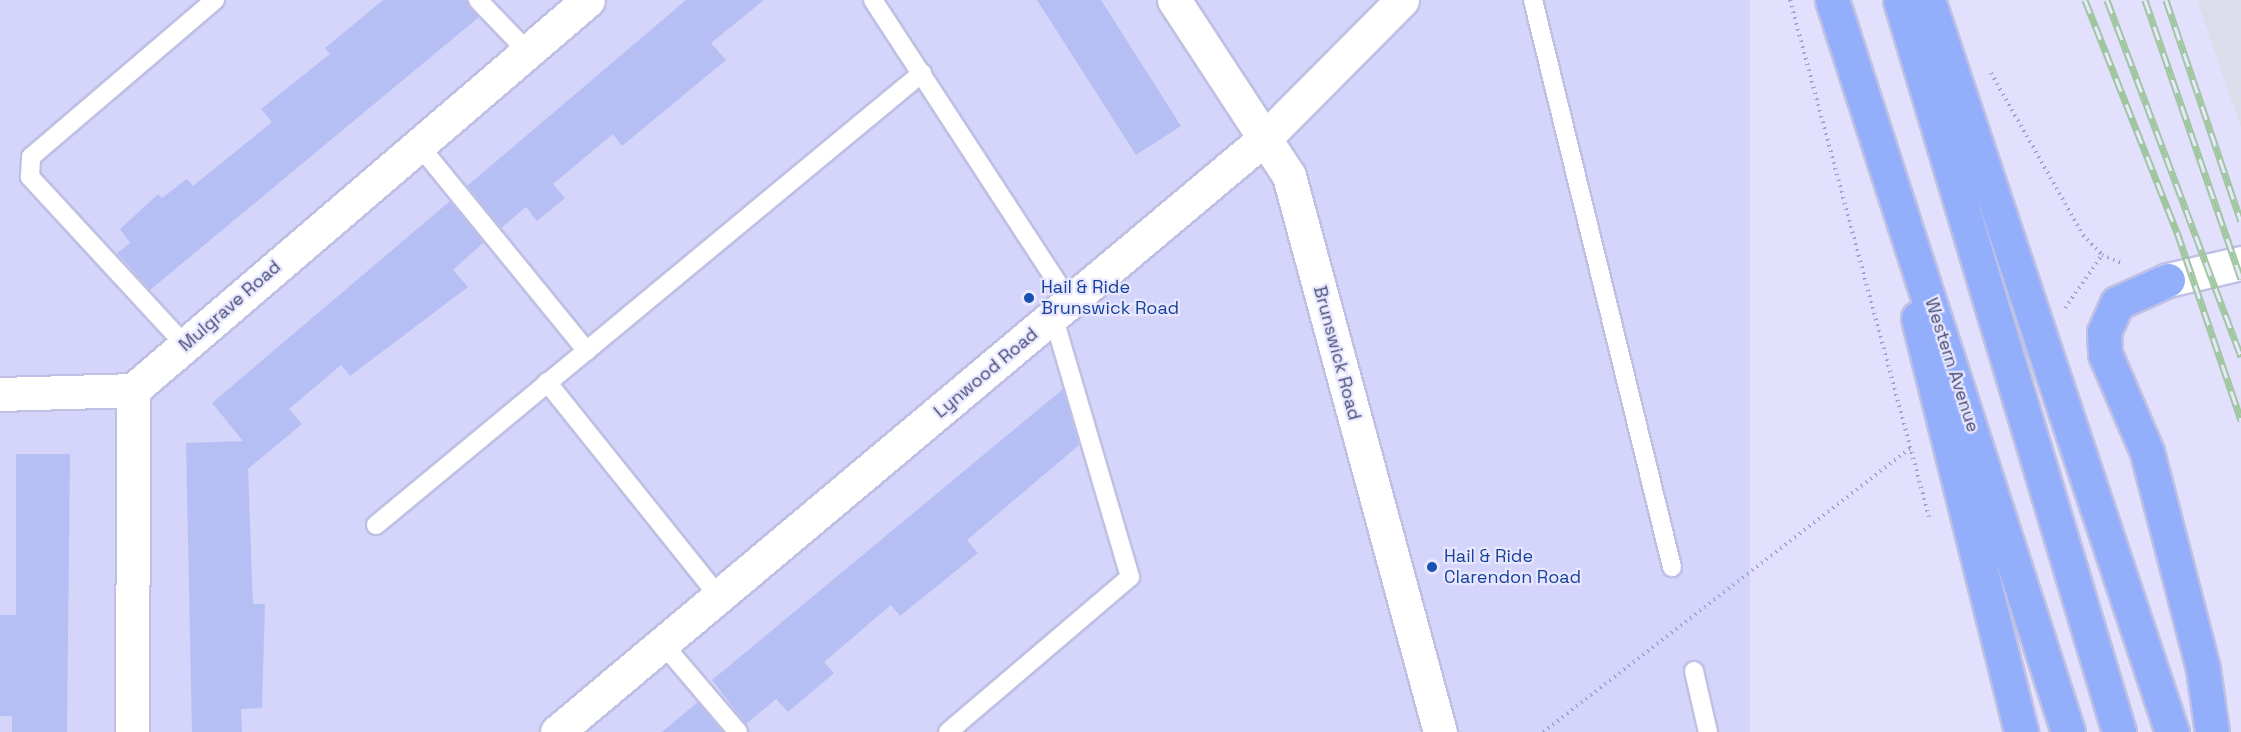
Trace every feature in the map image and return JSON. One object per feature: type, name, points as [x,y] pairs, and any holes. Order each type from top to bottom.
[{"type":"highway","name":"Western Avenue","points":[[1832,0],[1876,123],[2068,732]]},
{"type":"highway","points":[[1900,0],[2118,732]]},
{"type":"highway","points":[[1928,0],[2172,732]]},
{"type":"highway","points":[[1876,123],[1941,426],[2021,732]]},
{"type":"highway","points":[[2168,280],[2117,303],[2104,332],[2105,354],[2147,452],[2203,669],[2212,732]]},
{"type":"street","name":"Mulgrave Road","points":[[133,390],[588,0]]},
{"type":"street","name":"Brunswick Road","points":[[1174,0],[1266,137],[1289,176],[1440,732]]},
{"type":"street","name":"Lynwood Road","points":[[557,732],[1266,137],[1402,0]]},
{"type":"street","points":[[2168,280],[2241,263]]},
{"type":"street","points":[[0,394],[133,390],[132,732]]},
{"type":"lane","points":[[184,345],[30,177],[31,157],[215,0]]},
{"type":"lane","points":[[478,0],[527,51]]},
{"type":"lane","points":[[873,0],[922,73],[1061,309],[1130,577],[948,732]]},
{"type":"lane","points":[[1533,0],[1672,567]]},
{"type":"lane","points":[[376,525],[922,73]]},
{"type":"lane","points":[[418,144],[587,351]]},
{"type":"lane","points":[[547,382],[719,597]]},
{"type":"lane","points":[[663,644],[738,732]]},
{"type":"lane","points":[[1694,671],[1708,732]]},
{"type":"path","points":[[1790,0],[1932,528]]},
{"type":"path","points":[[1988,67],[2083,235],[2102,255],[2168,280]]},
{"type":"path","points":[[2068,307],[2102,255]]},
{"type":"path","points":[[1543,732],[1911,448]]},
{"type":"shaded area","points":[[0,0],[1750,0],[1750,732],[0,732]]},
{"type":"shaded area","points":[[2197,0],[2241,0],[2241,128]]},
{"type":"building","points":[[383,0],[466,0],[479,17],[150,290],[117,253],[130,243],[120,229],[158,194],[162,198],[187,179],[193,186],[272,122],[261,109],[330,54],[325,48]]},
{"type":"building","points":[[686,0],[764,0],[711,43],[726,60],[622,146],[613,134],[553,184],[565,198],[537,221],[526,207],[501,228],[467,186]]},
{"type":"building","points":[[1037,0],[1101,0],[1181,126],[1136,155]]},
{"type":"building","points":[[450,201],[484,242],[453,270],[468,287],[350,376],[341,365],[289,409],[302,424],[248,469],[253,604],[265,604],[262,708],[241,709],[242,732],[192,732],[186,443],[243,441],[212,403]]},
{"type":"building","points":[[1063,389],[1079,445],[967,540],[978,553],[900,616],[891,605],[824,662],[834,673],[788,712],[776,699],[746,724],[712,680]]},
{"type":"building","points":[[16,454],[70,454],[67,732],[12,732],[12,716],[0,716],[0,615],[16,615]]},
{"type":"building","points":[[698,702],[723,732],[662,732]]},
{"type":"railway","points":[[2085,0],[2177,232],[2241,420]]},
{"type":"railway","points":[[2107,0],[2241,357]]},
{"type":"railway","points":[[2145,0],[2241,279]]},
{"type":"railway","points":[[2166,0],[2241,221]]},
{"type":"place","name":"Hail & Ride Brunswick Road","points":[[1029,298]]},
{"type":"place","name":"Hail & Ride Clarendon Road","points":[[1432,567]]}]
